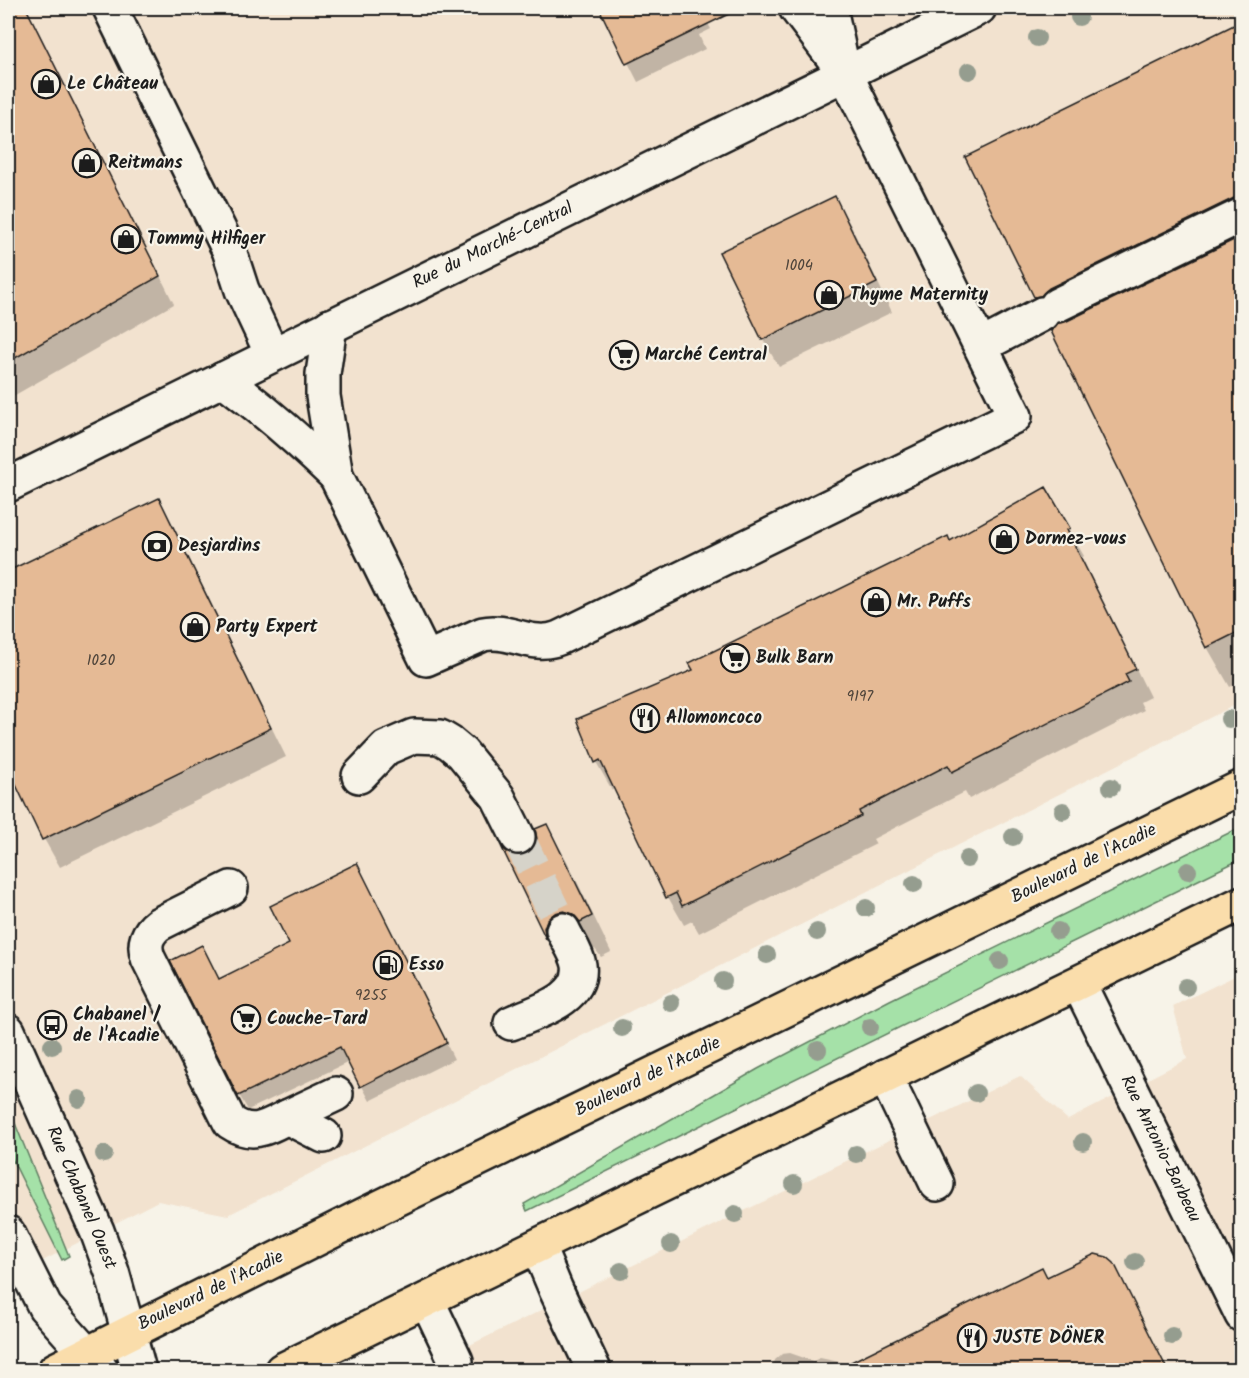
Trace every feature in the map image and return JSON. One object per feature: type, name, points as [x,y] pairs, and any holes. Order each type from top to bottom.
[{"type":"main road","name":"Boulevard de l'Acadie","points":[[55,1371],[94,1363],[129,1332],[1242,787]]},
{"type":"main road","points":[[282,1371],[1242,903]]},
{"type":"street","points":[[110,8],[229,250],[242,290],[272,354]]},
{"type":"street","points":[[330,326],[323,374],[323,396],[336,476],[426,659],[483,634],[493,632],[508,634],[523,640],[548,642],[1015,416],[845,73],[796,8]]},
{"type":"street","points":[[830,8],[845,73]]},
{"type":"street","name":"Rue du Marché-Central","points":[[8,485],[979,8]]},
{"type":"street","points":[[981,346],[1242,215]]},
{"type":"street","points":[[222,379],[260,406],[336,476]]},
{"type":"street","points":[[359,776],[386,748],[414,736],[440,737],[462,753],[481,775],[498,797],[518,837]]},
{"type":"street","points":[[231,888],[159,924],[148,936],[146,950],[230,1122],[239,1128],[251,1131],[264,1128],[336,1094]]},
{"type":"street","points":[[511,1023],[561,1000],[574,988],[579,973],[579,964],[563,930]]},
{"type":"street","name":"Rue Antonio-Barbeau","points":[[1078,984],[1242,1315]]},
{"type":"street","name":"Rue Chabanel Ouest","points":[[8,1031],[97,1231],[112,1272],[139,1371]]},
{"type":"street","points":[[885,1077],[938,1184]]},
{"type":"street","points":[[287,1117],[324,1136]]},
{"type":"street","points":[[8,1233],[45,1307],[94,1363]]},
{"type":"street","points":[[538,1247],[594,1371]]},
{"type":"street","points":[[428,1300],[456,1361],[456,1371]]},
{"type":"shaded area","name":"Marché Central","points":[[8,8],[1241,8],[1241,702],[228,1215],[158,1201],[8,1279]]},
{"type":"shaded area","points":[[1241,973],[1241,1370],[419,1370],[1020,1076],[1068,1120],[1187,1059],[1173,1006]]},
{"type":"green space","points":[[1241,827],[1241,859],[527,1211],[524,1204],[758,1069],[890,1000]]},
{"type":"green space","points":[[8,1106],[69,1256],[62,1260],[8,1151]]},
{"type":"building","points":[[8,8],[26,8],[160,276],[8,362]]},
{"type":"building","points":[[599,8],[741,8],[626,64]]},
{"type":"building","points":[[1242,21],[1242,197],[1234,198],[1049,288],[1041,296],[1034,297],[965,157]]},
{"type":"building","points":[[835,196],[877,283],[762,340],[719,252]]},
{"type":"building","points":[[1242,236],[1242,630],[1206,648],[1051,331],[1058,323],[1065,322]]},
{"type":"building","points":[[1046,487],[1070,528],[1067,530],[1136,669],[1125,674],[1129,682],[952,772],[948,765],[859,811],[861,816],[682,906],[676,893],[666,898],[600,760],[595,763],[577,719],[693,670],[689,663],[948,536],[950,541]]},
{"type":"building","points":[[159,498],[271,728],[42,840],[8,768],[8,571]]},
{"type":"building","points":[[547,824],[592,916],[580,922],[573,914],[564,911],[555,913],[547,920],[544,928],[546,939],[501,846],[508,853],[516,856],[526,854],[534,847],[537,839],[535,829]]},
{"type":"building","points":[[357,863],[447,1043],[360,1087],[340,1047],[238,1096],[170,961],[202,945],[219,979],[289,944],[270,906]]},
{"type":"building","points":[[1095,1254],[1107,1257],[1114,1263],[1168,1371],[833,1371],[1042,1267],[1047,1277]]},
{"type":"tunnel","points":[[518,837],[563,930]]},
{"type":"place","name":"Le Château","points":[[46,84]]},
{"type":"place","name":"Reitmans","points":[[87,163]]},
{"type":"place","name":"Tommy Hilfiger","points":[[126,239]]},
{"type":"place","name":"Thyme Maternity","points":[[829,295]]},
{"type":"place","name":"Marché Central","points":[[624,355]]},
{"type":"place","name":"Dormez-vous","points":[[1004,539]]},
{"type":"place","name":"Desjardins","points":[[157,546]]},
{"type":"place","name":"Mr. Puffs","points":[[876,602]]},
{"type":"place","name":"Party Expert","points":[[195,627]]},
{"type":"place","name":"Bulk Barn","points":[[735,658]]},
{"type":"place","name":"Allomoncoco","points":[[645,718]]},
{"type":"place","name":"Esso","points":[[388,965]]},
{"type":"place","name":"Couche-Tard","points":[[246,1019]]},
{"type":"place","name":"Chabanel / de l'Acadie","points":[[52,1025]]},
{"type":"place","name":"JUSTE DÖNER","points":[[972,1338]]}]
